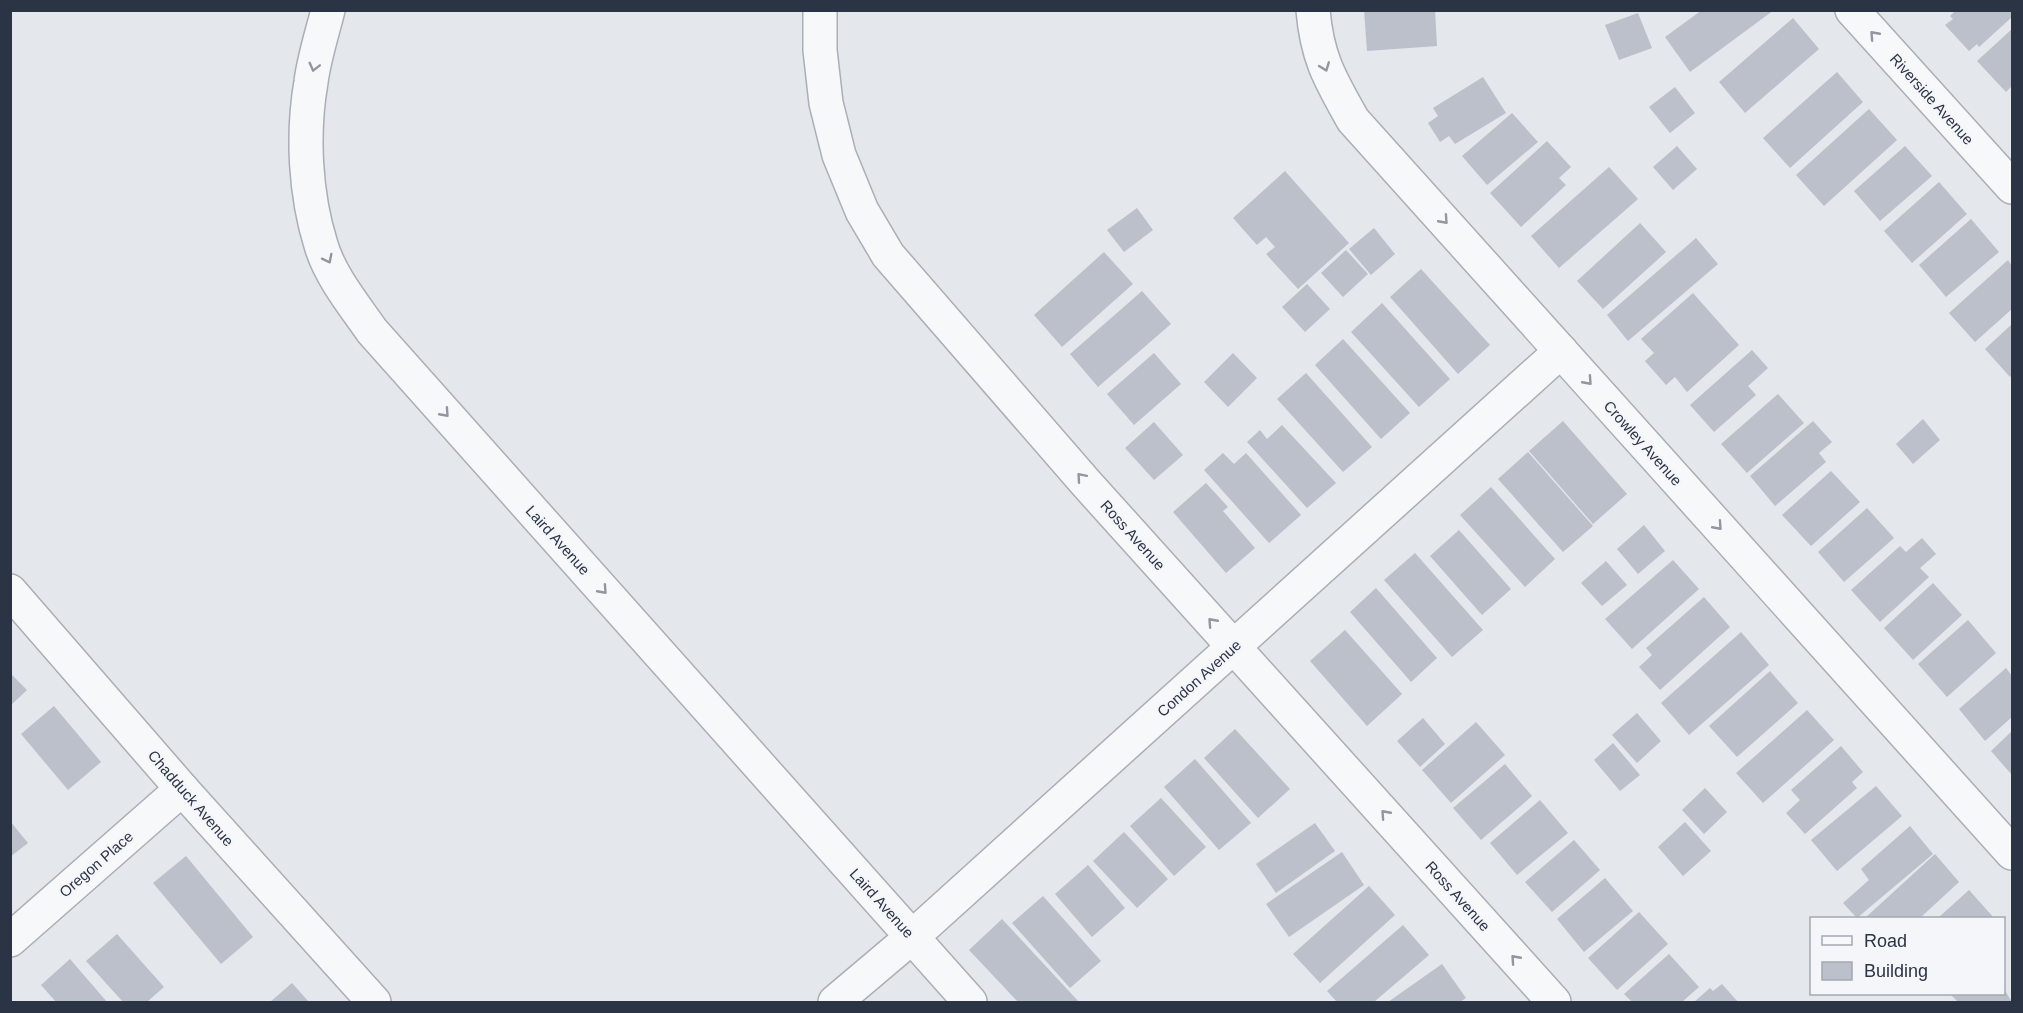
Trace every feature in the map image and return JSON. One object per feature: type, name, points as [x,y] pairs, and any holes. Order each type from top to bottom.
[{"type":"street","name":"Laird Avenue","points":[[328,10],[311,81],[306,129],[309,188],[321,246],[344,291],[372,331],[970,1002]]},
{"type":"street","name":"Ross Avenue","points":[[820,10],[820,50],[826,103],[839,155],[862,211],[888,255],[1086,483],[1554,1002]]},
{"type":"street","name":"Crowley Avenue","points":[[1312,10],[1316,43],[1329,77],[1353,120],[2013,853]]},
{"type":"street","name":"Riverside Avenue","points":[[1852,10],[2013,188]]},
{"type":"street","name":"Condon Avenue","points":[[836,1002],[912,937],[1561,351]]},
{"type":"street","name":"Chadduck Avenue","points":[[10,591],[182,789],[374,1002]]},
{"type":"street","name":"Oregon Place","points":[[10,940],[182,789]]},
{"type":"building","points":[[1364,10],[1435,10],[1437,46],[1367,51]]},
{"type":"building","points":[[1702,10],[1774,10],[1690,72],[1665,37]]},
{"type":"building","points":[[1956,10],[2012,10],[2012,17],[1979,47],[1977,44],[1969,51],[1945,25],[1953,19],[1950,16]]},
{"type":"building","points":[[1638,13],[1652,48],[1619,60],[1605,25]]},
{"type":"building","points":[[1793,18],[1819,49],[1745,113],[1719,82]]},
{"type":"building","points":[[2012,29],[2012,86],[2006,92],[1977,61]]},
{"type":"building","points":[[1837,72],[1863,102],[1790,168],[1763,138]]},
{"type":"building","points":[[1483,77],[1506,113],[1455,144],[1449,136],[1440,142],[1428,123],[1438,116],[1433,108]]},
{"type":"building","points":[[1675,87],[1695,113],[1670,133],[1649,107]]},
{"type":"building","points":[[1869,109],[1897,140],[1824,206],[1796,175]]},
{"type":"building","points":[[1512,113],[1538,142],[1487,185],[1462,156]]},
{"type":"building","points":[[1547,141],[1571,167],[1559,178],[1566,185],[1521,227],[1490,193]]},
{"type":"building","points":[[1677,146],[1697,169],[1673,190],[1653,167]]},
{"type":"building","points":[[1905,146],[1932,176],[1880,221],[1854,191]]},
{"type":"building","points":[[1609,167],[1638,199],[1559,268],[1531,236]]},
{"type":"building","points":[[1285,171],[1349,243],[1298,289],[1266,254],[1275,247],[1266,237],[1257,245],[1233,218]]},
{"type":"building","points":[[1939,182],[1967,214],[1912,263],[1884,231]]},
{"type":"building","points":[[1137,208],[1153,230],[1124,252],[1107,230]]},
{"type":"building","points":[[1971,219],[1999,252],[1946,297],[1919,265]]},
{"type":"building","points":[[1640,223],[1666,252],[1603,309],[1577,281]]},
{"type":"building","points":[[1374,228],[1395,254],[1371,275],[1349,249]]},
{"type":"building","points":[[1696,238],[1718,264],[1628,341],[1607,315]]},
{"type":"building","points":[[1346,250],[1368,274],[1343,297],[1321,273]]},
{"type":"building","points":[[1104,252],[1133,284],[1062,347],[1034,315]]},
{"type":"building","points":[[2008,260],[2012,266],[2012,309],[1975,342],[1949,313]]},
{"type":"building","points":[[1421,269],[1490,345],[1458,374],[1390,297]]},
{"type":"building","points":[[1307,284],[1330,309],[1305,332],[1282,307]]},
{"type":"building","points":[[1142,291],[1171,324],[1098,387],[1070,354]]},
{"type":"building","points":[[1693,293],[1739,345],[1687,392],[1675,377],[1666,385],[1645,361],[1654,353],[1641,339]]},
{"type":"building","points":[[1382,303],[1450,379],[1419,407],[1351,332]]},
{"type":"building","points":[[2012,324],[2012,375],[2010,377],[1985,349]]},
{"type":"building","points":[[1343,339],[1410,413],[1381,439],[1315,365]]},
{"type":"building","points":[[1752,350],[1768,368],[1748,386],[1756,395],[1714,432],[1690,405]]},
{"type":"building","points":[[1154,353],[1181,384],[1134,425],[1107,394]]},
{"type":"building","points":[[1233,353],[1257,378],[1228,407],[1204,382]]},
{"type":"building","points":[[1306,373],[1372,447],[1343,472],[1277,399]]},
{"type":"building","points":[[1778,394],[1804,423],[1747,473],[1721,444]]},
{"type":"building","points":[[1923,419],[1940,440],[1913,464],[1896,444]]},
{"type":"building","points":[[1563,421],[1627,494],[1593,524],[1529,451]]},
{"type":"building","points":[[1813,421],[1832,442],[1819,453],[1826,462],[1775,506],[1750,476]]},
{"type":"building","points":[[1154,422],[1183,455],[1154,480],[1125,448]]},
{"type":"building","points":[[1282,425],[1336,483],[1307,508],[1247,442],[1260,430],[1267,439]]},
{"type":"building","points":[[1528,452],[1593,526],[1563,552],[1498,479]]},
{"type":"building","points":[[1223,453],[1234,464],[1246,453],[1301,515],[1269,543],[1204,470]]},
{"type":"building","points":[[1831,471],[1860,502],[1811,546],[1782,515]]},
{"type":"building","points":[[1206,483],[1228,507],[1223,511],[1255,548],[1226,573],[1173,512]]},
{"type":"building","points":[[1491,487],[1555,559],[1525,587],[1460,515]]},
{"type":"building","points":[[1867,508],[1894,538],[1844,582],[1818,552]]},
{"type":"building","points":[[1644,525],[1665,551],[1638,574],[1617,549]]},
{"type":"building","points":[[1459,530],[1511,589],[1482,615],[1430,556]]},
{"type":"building","points":[[1922,538],[1936,554],[1920,568],[1929,577],[1880,622],[1851,590],[1900,546],[1906,552]]},
{"type":"building","points":[[1415,553],[1483,630],[1452,657],[1384,580]]},
{"type":"building","points":[[1673,560],[1699,589],[1632,649],[1605,619]]},
{"type":"building","points":[[1606,561],[1627,585],[1602,606],[1581,583]]},
{"type":"building","points":[[1933,583],[1962,615],[1913,660],[1884,628]]},
{"type":"building","points":[[1376,588],[1437,658],[1411,682],[1350,612]]},
{"type":"building","points":[[1704,597],[1730,627],[1660,690],[1639,667],[1652,655],[1646,648]]},
{"type":"building","points":[[1968,620],[1996,653],[1947,697],[1918,664]]},
{"type":"building","points":[[1345,630],[1402,694],[1367,726],[1310,661]]},
{"type":"building","points":[[1741,632],[1769,665],[1689,735],[1661,703]]},
{"type":"building","points":[[2006,668],[2012,676],[2012,717],[1985,741],[1959,709]]},
{"type":"building","points":[[1770,671],[1798,703],[1737,757],[1709,726]]},
{"type":"building","points":[[10,673],[27,690],[10,706]]},
{"type":"building","points":[[54,706],[101,762],[68,790],[21,734]]},
{"type":"building","points":[[1807,710],[1834,740],[1763,803],[1736,773]]},
{"type":"building","points":[[1637,713],[1661,741],[1637,763],[1612,735]]},
{"type":"building","points":[[1423,718],[1445,744],[1420,767],[1397,741]]},
{"type":"building","points":[[1476,722],[1505,755],[1451,803],[1422,770]]},
{"type":"building","points":[[1235,729],[1290,789],[1258,818],[1204,758]]},
{"type":"building","points":[[2012,731],[2012,775],[1991,751]]},
{"type":"building","points":[[1613,743],[1640,775],[1620,791],[1594,760]]},
{"type":"building","points":[[1841,746],[1863,772],[1852,782],[1857,788],[1805,834],[1786,813],[1800,800],[1791,790]]},
{"type":"building","points":[[1195,759],[1251,823],[1219,850],[1164,787]]},
{"type":"building","points":[[1505,764],[1532,796],[1481,840],[1453,808]]},
{"type":"building","points":[[1876,786],[1902,816],[1837,871],[1811,840]]},
{"type":"building","points":[[1705,788],[1727,812],[1704,834],[1682,810]]},
{"type":"building","points":[[1161,798],[1206,847],[1174,876],[1130,826]]},
{"type":"building","points":[[1540,800],[1568,833],[1517,875],[1490,843]]},
{"type":"building","points":[[10,821],[28,843],[10,857]]},
{"type":"building","points":[[1685,822],[1711,851],[1683,876],[1658,847]]},
{"type":"building","points":[[1315,823],[1335,851],[1276,893],[1256,864]]},
{"type":"building","points":[[1910,826],[1933,854],[1856,917],[1843,903],[1869,880],[1861,869]]},
{"type":"building","points":[[1124,832],[1168,879],[1137,908],[1093,861]]},
{"type":"building","points":[[1574,840],[1600,870],[1552,912],[1525,882]]},
{"type":"building","points":[[1342,852],[1364,885],[1289,937],[1266,904]]},
{"type":"building","points":[[1935,854],[1959,882],[1921,917],[1866,917]]},
{"type":"building","points":[[186,856],[253,937],[221,964],[153,883]]},
{"type":"building","points":[[1088,865],[1125,908],[1092,937],[1055,894]]},
{"type":"building","points":[[1605,878],[1633,911],[1584,952],[1557,919]]},
{"type":"building","points":[[1369,886],[1395,915],[1320,983],[1293,954]]},
{"type":"building","points":[[1969,890],[1993,917],[1939,917]]},
{"type":"building","points":[[1043,896],[1101,961],[1070,988],[1012,923]]},
{"type":"building","points":[[1639,912],[1668,944],[1617,990],[1588,958]]},
{"type":"building","points":[[1002,919],[1079,1002],[1018,1002],[969,950]]},
{"type":"building","points":[[1403,925],[1429,955],[1374,1002],[1337,1002],[1327,991]]},
{"type":"building","points":[[117,934],[164,987],[147,1002],[123,1002],[86,961]]},
{"type":"building","points":[[1669,954],[1699,987],[1682,1002],[1632,1002],[1624,994]]},
{"type":"building","points":[[70,959],[107,1002],[56,1002],[41,985]]},
{"type":"building","points":[[1442,964],[1466,998],[1460,1002],[1388,1002]]},
{"type":"building","points":[[292,983],[309,1002],[270,1002]]},
{"type":"building","points":[[1722,984],[1738,1002],[1694,1002],[1710,988],[1713,991]]},
{"type":"building","points":[[2005,991],[2012,1002],[1958,1002],[1951,995],[2005,995]]}]
